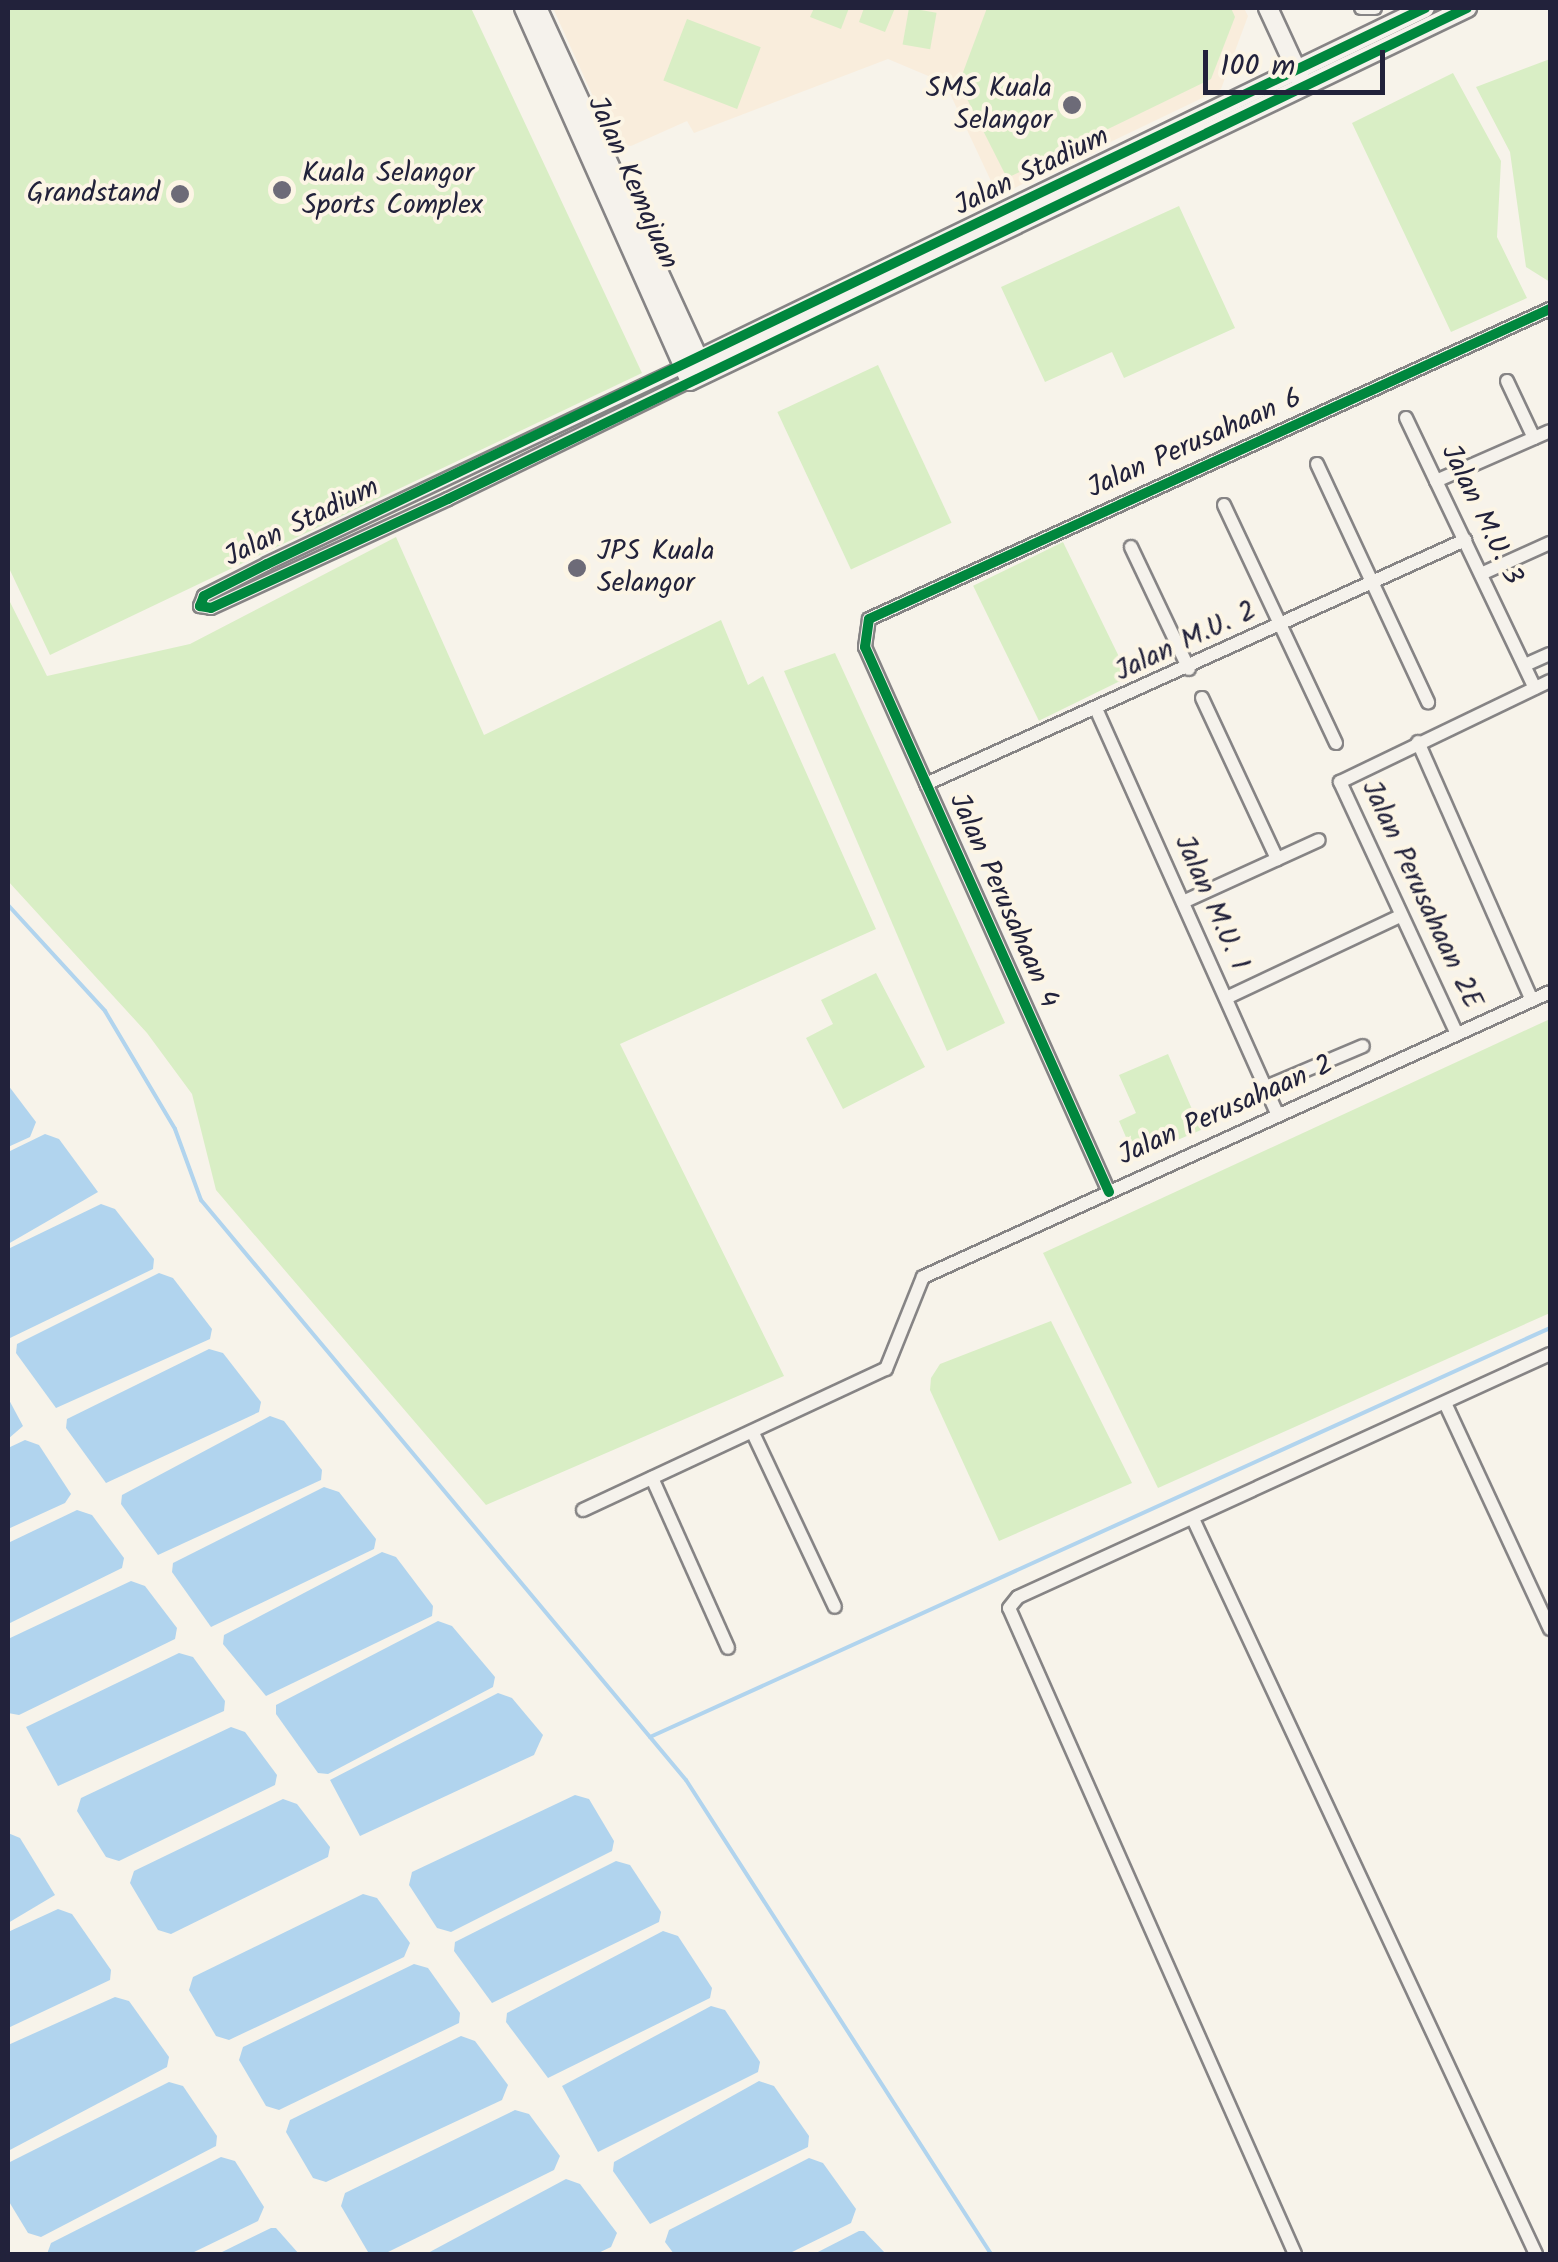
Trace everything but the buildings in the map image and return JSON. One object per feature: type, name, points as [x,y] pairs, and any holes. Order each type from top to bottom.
[{"type":"street","name":"Jalan Kemajuan","points":[[524,8],[694,370]]},
{"type":"street","name":"Jalan Kemajuan","points":[[537,8],[694,370]]},
{"type":"street","points":[[1268,8],[1300,77]]},
{"type":"street","points":[[1360,8],[1375,8]]},
{"type":"street","name":"Jalan Stadium","points":[[1300,77],[1425,8]]},
{"type":"street","name":"Jalan Stadium","points":[[694,370],[448,499],[211,608],[200,606],[204,596],[267,564],[694,370],[1300,77],[1463,8]]},
{"type":"street","name":"Jalan Perusahaan 6","points":[[866,627],[875,612],[1550,310]]},
{"type":"street","points":[[1507,381],[1534,438]]},
{"type":"street","name":"Jalan M.U. 3","points":[[1406,418],[1535,688]]},
{"type":"street","points":[[1436,480],[1550,431]]},
{"type":"street","points":[[1317,464],[1428,702]]},
{"type":"street","points":[[1224,506],[1336,743]]},
{"type":"street","name":"Jalan M.U. 2","points":[[926,784],[1097,711],[1465,540]]},
{"type":"street","points":[[1481,574],[1550,543]]},
{"type":"street","points":[[1131,546],[1189,668]]},
{"type":"street","name":"Jalan Perusahaan 4","points":[[866,627],[865,647],[1110,1192]]},
{"type":"street","points":[[1525,666],[1550,654]]},
{"type":"street","points":[[1532,1000],[1418,742],[1550,680]]},
{"type":"street","points":[[1202,698],[1277,859]]},
{"type":"street","name":"Jalan M.U. 1","points":[[1097,711],[1278,1115]]},
{"type":"street","name":"Jalan Perusahaan 2E","points":[[1418,742],[1342,778],[1341,789],[1457,1034]]},
{"type":"street","points":[[1183,902],[1319,840]]},
{"type":"street","points":[[1226,998],[1400,916]]},
{"type":"street","name":"Jalan Perusahaan 2","points":[[753,1432],[886,1368],[923,1277],[1550,992]]},
{"type":"street","points":[[1266,1086],[1362,1046]]},
{"type":"street","points":[[1296,2254],[1009,1608],[1018,1597],[1194,1521],[1550,1354]]},
{"type":"street","points":[[1445,1403],[1550,1629]]},
{"type":"street","points":[[582,1510],[753,1432],[835,1607]]},
{"type":"street","points":[[652,1478],[728,1648]]},
{"type":"street","points":[[1194,1521],[1536,2254]]},
{"type":"shaded area","name":"SMS Kuala Selangor","points":[[553,8],[1244,8],[1248,16],[1221,89],[998,196],[945,83],[888,59],[694,133],[687,121],[631,146],[614,143]]},
{"type":"green space","name":"Kuala Selangor Sports Complex","points":[[8,8],[471,8],[642,373],[50,655],[8,566]]},
{"type":"green space","points":[[814,8],[849,8],[841,29],[810,17]]},
{"type":"green space","points":[[864,8],[895,8],[885,32],[859,22]]},
{"type":"green space","points":[[909,8],[937,13],[930,49],[903,44]]},
{"type":"green space","points":[[987,8],[1231,8],[1235,17],[1211,79],[1007,178],[959,83]]},
{"type":"green space","points":[[687,19],[761,47],[737,109],[663,81]]},
{"type":"green space","points":[[1550,59],[1550,282],[1526,267],[1510,152],[1476,87]]},
{"type":"green space","points":[[1453,73],[1501,161],[1497,237],[1527,298],[1451,332],[1352,123]]},
{"type":"green space","points":[[1179,206],[1235,328],[1124,378],[1112,352],[1045,382],[1001,287]]},
{"type":"green space","points":[[878,365],[952,523],[851,570],[777,412]]},
{"type":"green space","points":[[396,537],[484,735],[721,620],[748,685],[763,676],[876,929],[620,1044],[784,1376],[486,1505],[216,1190],[192,1094],[147,1033],[8,881],[8,598],[47,676],[190,644]]},
{"type":"green space","points":[[1063,542],[1129,677],[1039,721],[973,586]]},
{"type":"green space","points":[[835,653],[1005,1023],[947,1051],[784,671]]},
{"type":"green space","points":[[876,973],[925,1067],[843,1109],[806,1038],[833,1024],[821,1000]]},
{"type":"green space","points":[[1550,1019],[1550,1313],[1158,1488],[1043,1253]]},
{"type":"green space","points":[[1168,1054],[1201,1130],[1135,1158],[1119,1121],[1136,1113],[1119,1075]]},
{"type":"green space","points":[[1051,1321],[1132,1483],[999,1541],[930,1390],[931,1378],[940,1364]]},
{"type":"water","points":[[8,1085],[36,1122],[30,1137],[8,1147]]},
{"type":"water","points":[[45,1134],[59,1139],[98,1192],[8,1244],[8,1152]]},
{"type":"water","points":[[101,1204],[115,1209],[154,1259],[153,1269],[8,1339],[8,1249]]},
{"type":"water","points":[[159,1273],[173,1278],[212,1329],[210,1339],[56,1408],[16,1353],[17,1344]]},
{"type":"water","points":[[209,1349],[223,1353],[261,1402],[259,1412],[106,1483],[66,1428],[67,1419]]},
{"type":"water","points":[[8,1398],[23,1426],[8,1439]]},
{"type":"water","points":[[270,1416],[284,1421],[322,1470],[321,1480],[158,1555],[121,1504],[122,1495]]},
{"type":"water","points":[[25,1440],[39,1445],[71,1494],[65,1503],[8,1529],[8,1448]]},
{"type":"water","points":[[324,1487],[339,1492],[376,1539],[374,1549],[211,1627],[172,1572],[173,1563]]},
{"type":"water","points":[[77,1510],[92,1515],[124,1558],[122,1568],[8,1624],[8,1543]]},
{"type":"water","points":[[382,1552],[396,1557],[433,1606],[432,1616],[266,1696],[223,1644],[224,1635]]},
{"type":"water","points":[[131,1581],[145,1586],[177,1628],[175,1639],[19,1715],[8,1713],[8,1639]]},
{"type":"water","points":[[438,1621],[452,1626],[495,1677],[493,1687],[328,1774],[318,1773],[276,1714],[276,1705]]},
{"type":"water","points":[[179,1653],[193,1657],[225,1701],[224,1711],[58,1786],[26,1727]]},
{"type":"water","points":[[498,1693],[512,1698],[543,1735],[534,1755],[360,1836],[330,1780]]},
{"type":"water","points":[[231,1727],[245,1732],[277,1775],[275,1785],[119,1861],[106,1857],[77,1811],[81,1798]]},
{"type":"water","points":[[575,1795],[589,1799],[614,1841],[612,1851],[451,1932],[437,1928],[409,1885],[412,1872]]},
{"type":"water","points":[[283,1799],[297,1804],[330,1847],[328,1857],[171,1934],[158,1930],[130,1883],[134,1871]]},
{"type":"water","points":[[8,1833],[20,1838],[55,1895],[8,1923]]},
{"type":"water","points":[[616,1861],[630,1865],[661,1912],[659,1922],[492,2003],[454,1951],[455,1942]]},
{"type":"water","points":[[363,1894],[377,1898],[410,1943],[404,1957],[229,2040],[216,2036],[189,1990],[193,1977]]},
{"type":"water","points":[[58,1909],[72,1914],[111,1970],[110,1980],[8,2028],[8,1932]]},
{"type":"water","points":[[663,1931],[678,1936],[712,1988],[710,1998],[548,2078],[506,2022],[507,2013]]},
{"type":"water","points":[[414,1964],[428,1968],[460,2013],[459,2023],[279,2110],[266,2106],[239,2060],[243,2047]]},
{"type":"water","points":[[115,1997],[129,2001],[169,2057],[167,2067],[8,2151],[8,2045]]},
{"type":"water","points":[[711,2006],[725,2010],[760,2062],[758,2072],[598,2152],[562,2086]]},
{"type":"water","points":[[461,2036],[475,2041],[508,2085],[502,2100],[326,2182],[313,2178],[286,2132],[290,2120]]},
{"type":"water","points":[[759,2081],[774,2086],[809,2136],[808,2147],[650,2224],[613,2171],[614,2162]]},
{"type":"water","points":[[169,2082],[183,2086],[217,2136],[216,2146],[41,2237],[28,2233],[8,2200],[8,2163]]},
{"type":"water","points":[[515,2110],[529,2114],[560,2156],[554,2170],[384,2254],[368,2252],[341,2206],[345,2193]]},
{"type":"water","points":[[221,2157],[235,2161],[264,2207],[258,2221],[190,2254],[47,2254],[51,2243]]},
{"type":"water","points":[[809,2158],[823,2163],[856,2209],[851,2223],[788,2254],[674,2254],[665,2242],[669,2230]]},
{"type":"water","points":[[566,2179],[580,2184],[617,2233],[611,2247],[596,2254],[426,2254]]},
{"type":"water","points":[[271,2228],[276,2228],[299,2254],[218,2254]]},
{"type":"water","points":[[859,2231],[864,2231],[886,2254],[814,2254]]},
{"type":"waterway","points":[[8,905],[105,1011],[175,1129],[201,1200],[686,1780],[991,2254]]},
{"type":"waterway","points":[[650,1737],[1550,1328]]},
{"type":"cycle path","points":[[1425,8],[267,564],[204,596],[200,606],[211,608],[448,499],[1467,8]]},
{"type":"cycle path","points":[[1109,1192],[865,647],[869,619],[1550,309]]},
{"type":"place","name":"SMS Kuala Selangor","points":[[1072,105]]},
{"type":"place","name":"Kuala Selangor Sports Complex","points":[[282,190]]},
{"type":"place","name":"Grandstand","points":[[180,194]]},
{"type":"place","name":"JPS Kuala Selangor","points":[[577,568]]}]
